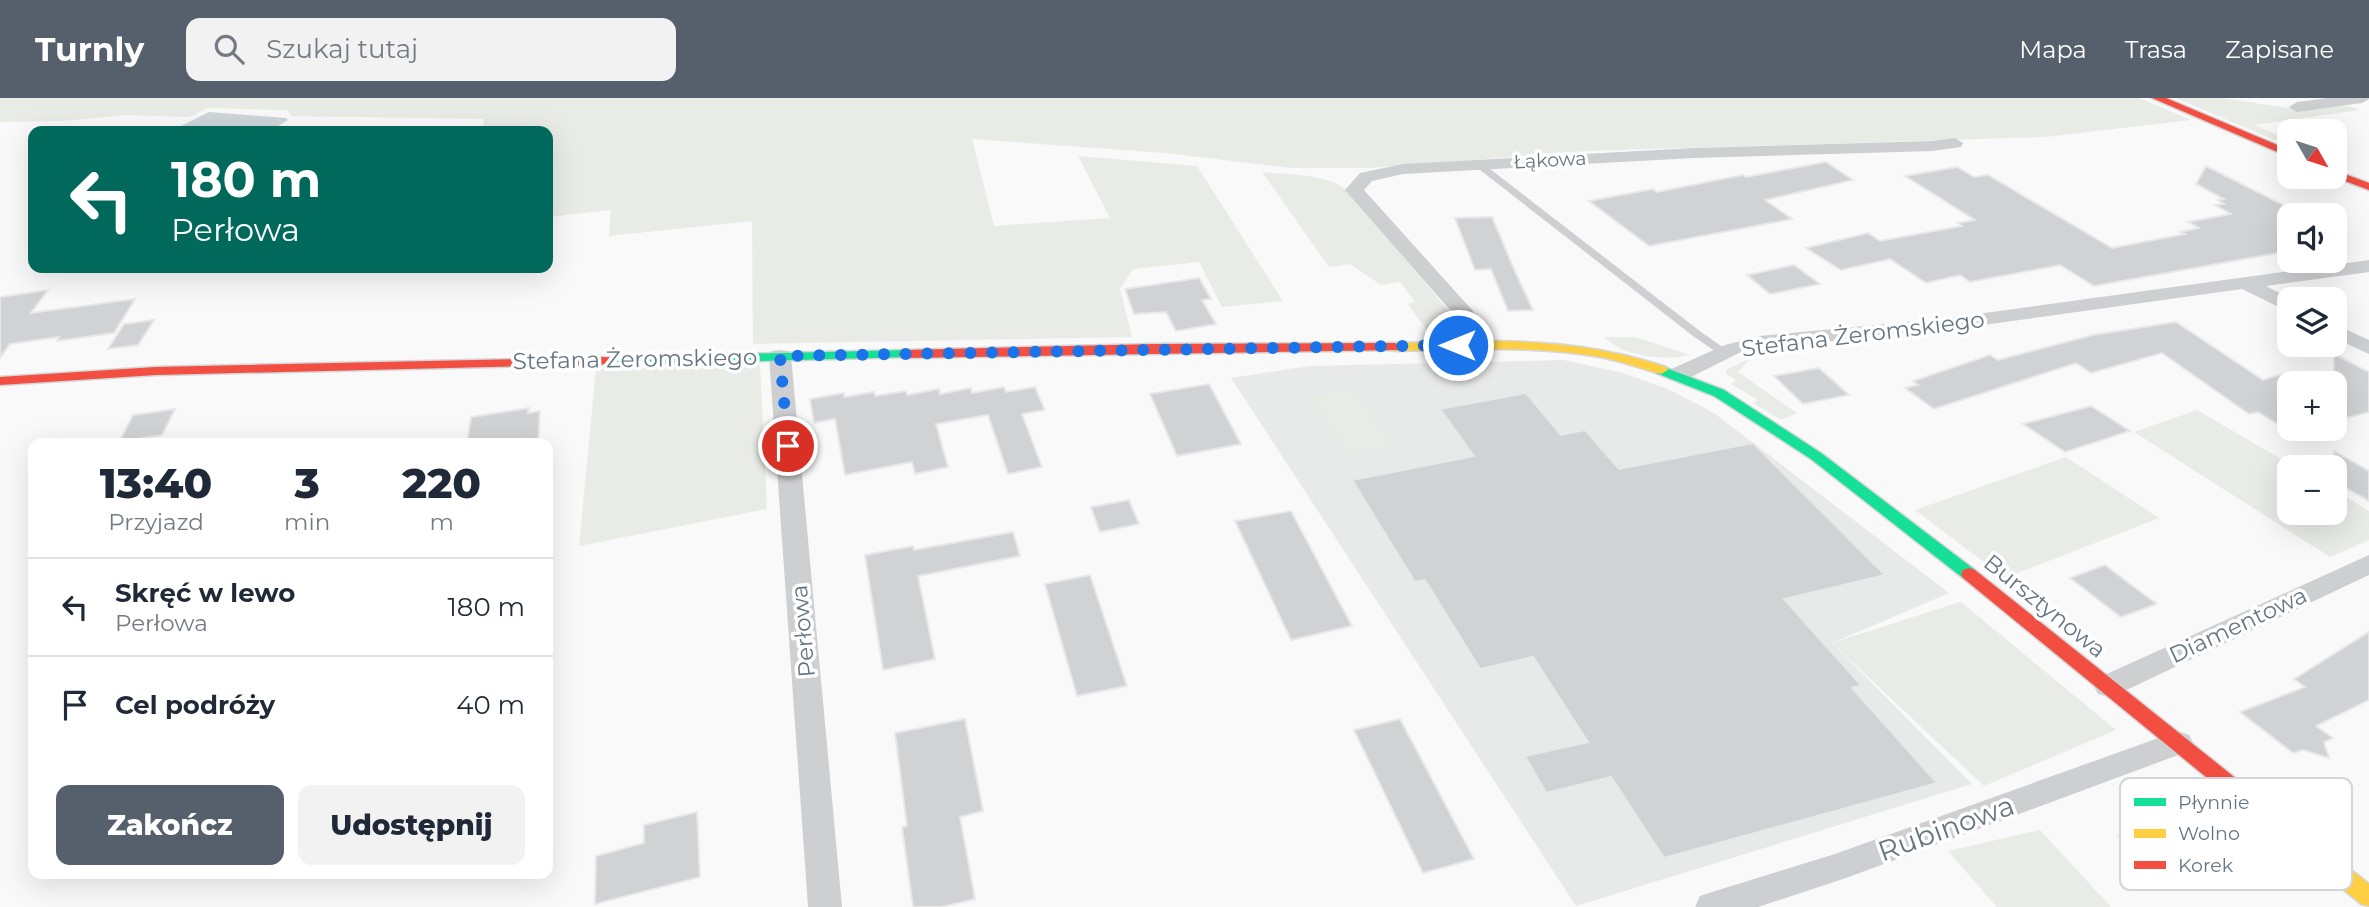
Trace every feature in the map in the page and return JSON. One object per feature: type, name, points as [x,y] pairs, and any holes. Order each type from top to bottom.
[{"type":"street","points":[[2157,98],[2277,149]]},
{"type":"street","points":[[2297,107],[2362,98]]},
{"type":"street","name":"Łąkowa","points":[[1486,345],[1465,314],[1354,190],[1366,177],[1403,169],[1478,164],[1955,143]]},
{"type":"street","points":[[2347,178],[2369,187]]},
{"type":"street","name":"Stefana Żeromskiego","points":[[0,381],[156,370],[780,356],[1486,345],[1558,346],[1586,350],[1677,375],[1723,352],[1760,342],[1948,324],[2249,285],[2369,266]]},
{"type":"street","points":[[2249,285],[2277,300]]},
{"type":"street","points":[[2347,337],[2369,348]]},
{"type":"street","name":"Perłowa","points":[[780,356],[825,907]]},
{"type":"street","name":"Bursztynowa","points":[[1677,375],[1744,407],[1889,510],[2221,778]]},
{"type":"street","name":"Diamentowa","points":[[2108,687],[2369,564]]},
{"type":"street","name":"Rubinowa","points":[[1712,907],[1835,868],[2178,743]]},
{"type":"street","name":"Bursztynowa","points":[[2352,883],[2369,897]]},
{"type":"lane","points":[[1478,164],[1723,352]]},
{"type":"shaded area","points":[[0,98],[2139,98],[2191,120],[2045,137],[1587,151],[1369,168],[1292,168],[1165,153],[972,139],[994,226],[1110,218],[1078,156],[1197,166],[1283,301],[1222,307],[1199,262],[1133,269],[1120,289],[1132,337],[753,344],[752,221],[609,236],[611,210],[553,216],[553,126],[483,126],[484,119],[291,116],[287,110],[208,108],[189,117],[125,115],[64,121],[0,122]]},
{"type":"shaded area","points":[[2175,98],[2223,98],[2287,108],[2349,106],[2360,110],[2277,119],[2277,122],[2254,125],[2277,135],[2277,141]]},
{"type":"shaded area","points":[[209,112],[288,120],[278,126],[181,126]]},
{"type":"shaded area","points":[[1262,172],[1319,178],[1349,191],[1466,332],[1429,333],[1408,304],[1415,302],[1400,282],[1381,285],[1350,264],[1329,267]]},
{"type":"shaded area","points":[[1604,337],[1635,337],[1690,355],[1668,358],[1644,356],[1622,349]]},
{"type":"shaded area","points":[[1751,358],[1738,372],[1797,413],[1781,420],[1753,403],[1758,400],[1731,384],[1736,380],[1726,374],[1727,369]]},
{"type":"shaded area","points":[[1564,360],[1623,373],[1668,389],[1714,413],[1949,593],[1832,643],[1972,784],[1576,906],[1231,378],[1310,366]]},
{"type":"shaded area","points":[[760,365],[767,509],[579,546],[596,369]]},
{"type":"shaded area","points":[[1353,388],[1395,444],[1349,455],[1309,397]]},
{"type":"shaded area","points":[[2197,410],[2277,457],[2277,523],[2134,432]]},
{"type":"shaded area","points":[[2066,457],[2159,518],[2005,578],[1915,510]]},
{"type":"shaded area","points":[[2347,497],[2369,511],[2369,540],[2330,557],[2280,525],[2347,525]]},
{"type":"shaded area","points":[[1961,602],[2116,730],[1984,786],[1832,643]]},
{"type":"shaded area","points":[[2040,830],[2111,907],[1997,907],[1948,851]]},
{"type":"building","points":[[1826,162],[1853,180],[1765,200],[1792,219],[1649,246],[1589,201],[1653,189],[1657,192]]},
{"type":"building","points":[[2206,166],[2279,203],[2277,203],[2277,253],[2094,286],[2060,265],[1970,282],[1960,275],[1926,283],[1890,259],[1841,270],[1806,248],[1868,233],[1880,241],[1962,226],[1958,223],[1975,220],[1905,176],[1957,167],[1974,177],[1988,175],[2112,248],[2185,234],[2180,232],[2199,228],[2188,222],[2231,214],[2215,205],[2224,204],[2218,200],[2224,199],[2196,184]]},
{"type":"building","points":[[1492,217],[1533,310],[1508,311],[1491,269],[1475,270],[1455,218]]},
{"type":"building","points":[[1794,265],[1820,284],[1770,294],[1747,275]]},
{"type":"building","points":[[1199,278],[1211,299],[1202,300],[1216,324],[1176,331],[1166,312],[1134,314],[1125,289]]},
{"type":"building","points":[[48,290],[31,313],[135,299],[114,333],[10,344],[0,358],[0,297]]},
{"type":"building","points":[[154,320],[138,345],[108,349],[124,324]]},
{"type":"building","points":[[2176,322],[2263,380],[2277,376],[2277,424],[2258,412],[2249,414],[2162,353],[2091,373],[2076,363],[1934,409],[1905,388],[1918,385],[1913,381],[1990,355],[1998,360],[2093,335]]},
{"type":"building","points":[[2334,357],[2340,357],[2369,372],[2369,412],[2347,418],[2347,371],[2334,371]]},
{"type":"building","points":[[1819,368],[1849,395],[1803,404],[1774,376]]},
{"type":"building","points":[[1209,384],[1241,444],[1177,456],[1150,394]]},
{"type":"building","points":[[1004,387],[1006,392],[1035,387],[1045,410],[1022,414],[1042,467],[1008,474],[988,415],[936,424],[948,467],[915,474],[912,462],[845,475],[835,419],[814,423],[810,399],[844,393],[844,397],[874,392],[875,396],[906,391],[907,395],[939,389],[940,394],[971,388],[972,393]]},
{"type":"building","points":[[1526,393],[1561,435],[1585,430],[1619,469],[1753,443],[1885,575],[1784,599],[1861,685],[1852,688],[1937,783],[1664,858],[1611,777],[1546,793],[1525,756],[1588,742],[1533,657],[1480,669],[1425,580],[1415,582],[1352,480],[1474,456],[1440,409]]},
{"type":"building","points":[[2091,406],[2130,431],[2065,452],[2023,424]]},
{"type":"building","points":[[529,408],[528,413],[540,411],[538,438],[468,438],[471,417]]},
{"type":"building","points":[[175,409],[162,435],[121,438],[133,415]]},
{"type":"building","points":[[2347,458],[2369,471],[2369,501],[2347,488]]},
{"type":"building","points":[[1129,500],[1139,524],[1100,532],[1091,507]]},
{"type":"building","points":[[1291,511],[1352,626],[1291,640],[1235,521]]},
{"type":"building","points":[[1013,532],[1020,556],[918,576],[935,659],[883,670],[865,555],[913,546],[914,550]]},
{"type":"building","points":[[2105,565],[2157,604],[2121,617],[2070,578]]},
{"type":"building","points":[[1090,575],[1127,686],[1077,696],[1045,584]]},
{"type":"building","points":[[2369,632],[2369,700],[2316,726],[2333,738],[2324,742],[2329,758],[2303,750],[2293,753],[2240,712],[2305,687],[2294,679]]},
{"type":"building","points":[[965,719],[983,811],[960,817],[975,899],[942,907],[913,907],[902,827],[907,826],[895,733]]},
{"type":"building","points":[[1400,719],[1474,859],[1423,873],[1354,730]]},
{"type":"building","points":[[697,812],[700,877],[595,904],[596,856],[644,843],[644,825]]},
{"type":"traffic: fast","points":[[610,361],[905,354]]},
{"type":"traffic: fast","points":[[1661,370],[1719,393],[1816,456],[1969,574]]},
{"type":"traffic: slow","points":[[1395,347],[1530,345],[1597,352],[1661,370]]},
{"type":"traffic: slow","points":[[2352,883],[2369,897]]},
{"type":"traffic: jam","points":[[2157,98],[2277,149]]},
{"type":"traffic: jam","points":[[2347,178],[2369,187]]},
{"type":"traffic: jam","points":[[905,354],[1155,348],[1395,347]]},
{"type":"traffic: jam","points":[[0,381],[156,371],[610,361]]},
{"type":"traffic: jam","points":[[1969,574],[2221,778]]},
{"type":"route","points":[[788,446],[780,356],[1458,345]]}]
